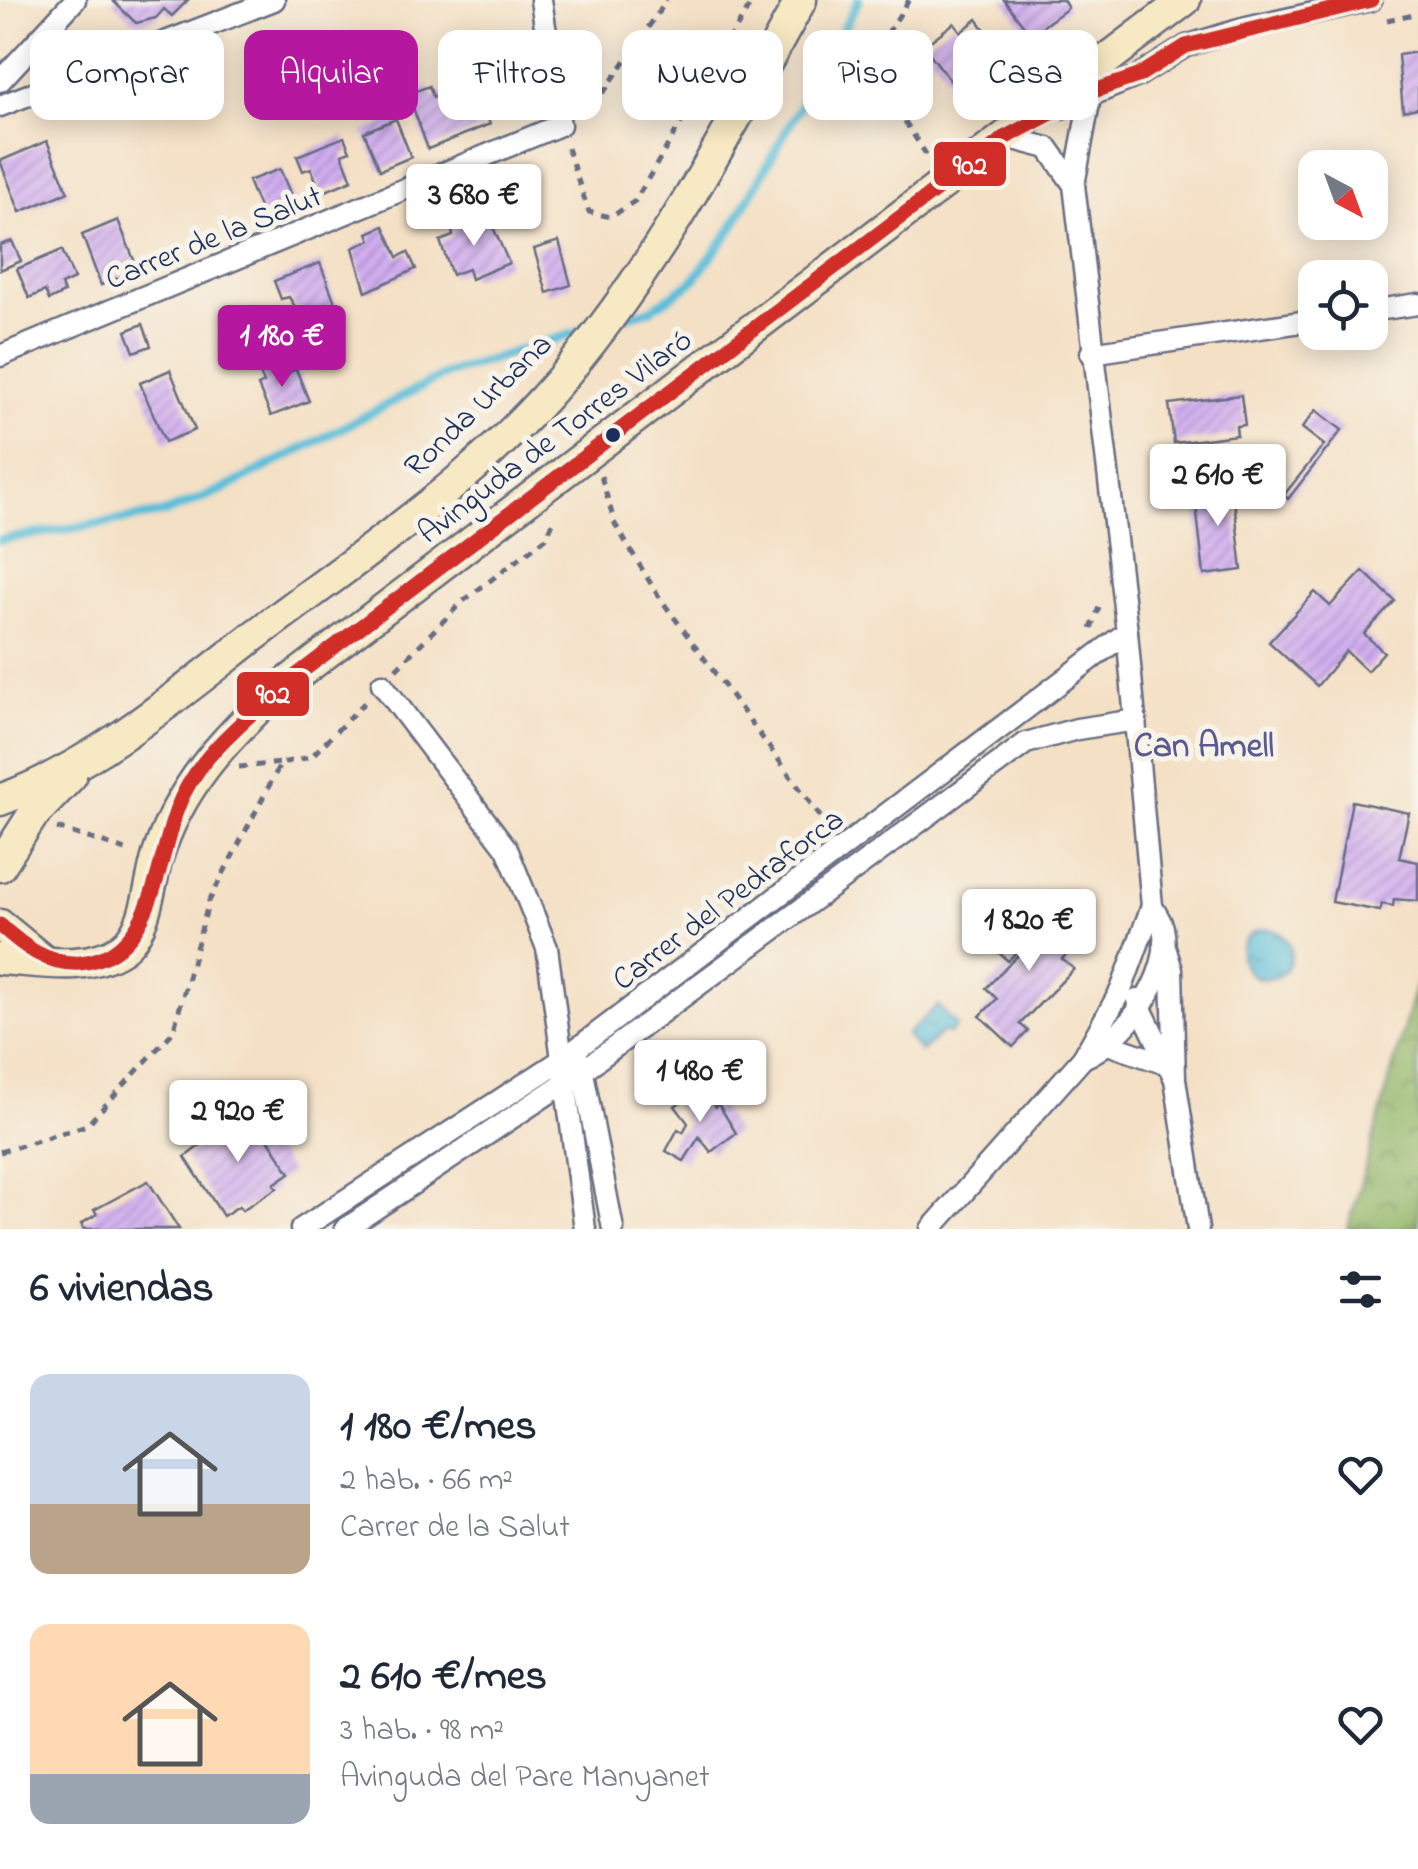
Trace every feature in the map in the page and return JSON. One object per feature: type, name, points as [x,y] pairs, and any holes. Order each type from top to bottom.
[{"type":"street","points":[[0,82],[75,0]]},
{"type":"street","points":[[0,106],[274,0]]},
{"type":"street","points":[[541,0],[560,125]]},
{"type":"street","name":"Ronda Urbana","points":[[0,866],[31,818],[89,756],[398,526],[471,467],[545,398],[623,297],[672,223],[802,0]]},
{"type":"street","name":"Avinguda de Torres Vilaró","points":[[0,958],[84,962],[106,957],[131,941],[166,831],[185,790],[226,740],[276,691],[1185,0]]},
{"type":"street","points":[[1098,90],[1138,76],[1186,46],[1242,28],[1371,0]]},
{"type":"street","points":[[1006,137],[1038,120]]},
{"type":"street","points":[[1083,1058],[1108,1044],[1152,986],[1152,906],[1136,720],[1090,353],[1074,185],[1086,120]]},
{"type":"street","name":"Carrer de la Salut","points":[[0,356],[560,125]]},
{"type":"street","points":[[1006,137],[1048,148],[1074,185]]},
{"type":"street","points":[[1388,309],[1418,304]]},
{"type":"street","points":[[1090,353],[1298,322]]},
{"type":"street","name":"Carrer del Pedraforca","points":[[301,1229],[565,1050],[844,848],[1127,632]]},
{"type":"street","points":[[382,684],[506,849],[547,948],[565,1050],[564,1083],[585,1229]]},
{"type":"street","name":"Carrer del Pedraforca","points":[[346,1229],[585,1069],[1026,744],[1077,729],[1136,720]]},
{"type":"street","name":"Ronda Urbana","points":[[0,800],[89,756]]},
{"type":"street","points":[[0,926],[44,961]]},
{"type":"street","points":[[931,1229],[1083,1058],[1152,941]]},
{"type":"street","points":[[1152,941],[1172,970],[1175,1014],[1170,1071]]},
{"type":"street","points":[[1113,1002],[1175,1014]]},
{"type":"street","points":[[1140,1005],[1170,1071],[1198,1229]]},
{"type":"street","points":[[1108,1044],[1170,1071]]},
{"type":"street","points":[[565,1050],[585,1069],[612,1229]]},
{"type":"path","points":[[666,0],[606,89],[586,111],[560,125],[589,212],[610,217],[635,201],[753,0]]},
{"type":"path","points":[[910,0],[868,64],[944,183]]},
{"type":"path","points":[[595,448],[615,524],[657,594],[844,848]]},
{"type":"path","points":[[235,768],[311,757],[462,602],[546,538],[562,505]]},
{"type":"path","points":[[0,1152],[87,1125],[173,1032],[208,901],[281,763]]},
{"type":"path","points":[[51,838],[55,828],[134,853],[139,839]]},
{"type":"green space","points":[[1418,978],[1418,1229],[1348,1229]]},
{"type":"water","points":[[1266,929],[1284,936],[1291,954],[1284,972],[1266,979],[1248,972],[1241,954],[1248,936]]},
{"type":"water","points":[[938,1005],[957,1026],[949,1034],[942,1032],[921,1052],[906,1035]]},
{"type":"building","points":[[112,0],[188,0],[172,16],[164,9],[156,18],[136,23]]},
{"type":"building","points":[[1004,0],[1063,0],[1068,8],[1038,30],[1027,30]]},
{"type":"building","points":[[977,19],[985,30],[963,30]]},
{"type":"building","points":[[954,23],[959,30],[953,30],[953,84],[933,58],[933,39]]},
{"type":"building","points":[[1418,52],[1418,108],[1403,111],[1398,55]]},
{"type":"building","points":[[429,86],[433,97],[438,95],[438,120],[488,120],[490,124],[428,149],[417,120],[418,90]]},
{"type":"building","points":[[396,120],[411,157],[380,170],[364,132]]},
{"type":"building","points":[[344,137],[350,151],[342,154],[352,180],[321,193],[311,168],[303,171],[297,156]]},
{"type":"building","points":[[47,141],[68,192],[20,212],[0,161]]},
{"type":"building","points":[[280,169],[295,205],[263,217],[248,181]]},
{"type":"building","points":[[488,216],[509,263],[471,279],[468,269],[452,275],[440,241],[453,236],[452,230]]},
{"type":"building","points":[[118,220],[138,270],[101,285],[82,235]]},
{"type":"building","points":[[384,226],[398,257],[408,252],[416,269],[366,292],[353,248],[371,240],[368,233]]},
{"type":"building","points":[[12,241],[21,261],[0,270],[0,245]]},
{"type":"building","points":[[559,241],[571,285],[547,293],[534,249]]},
{"type":"building","points":[[62,250],[74,279],[61,285],[64,293],[49,300],[45,291],[29,298],[17,269]]},
{"type":"building","points":[[320,263],[341,318],[310,331],[289,297],[281,299],[274,281]]},
{"type":"building","points":[[143,324],[151,346],[134,352],[126,331]]},
{"type":"building","points":[[286,363],[290,372],[296,369],[309,401],[271,416],[258,386],[264,383],[260,374]]},
{"type":"building","points":[[170,370],[195,430],[165,442],[140,383]]},
{"type":"building","points":[[1241,395],[1245,425],[1236,426],[1237,435],[1174,443],[1169,404]]},
{"type":"building","points":[[1316,410],[1342,430],[1288,499],[1284,495],[1324,445],[1302,428]]},
{"type":"building","points":[[1232,483],[1242,570],[1204,575],[1194,487]]},
{"type":"building","points":[[1363,571],[1395,601],[1364,634],[1384,652],[1367,671],[1346,651],[1317,686],[1269,642],[1315,592],[1330,606]]},
{"type":"building","points":[[1352,801],[1409,813],[1399,858],[1418,862],[1418,901],[1394,899],[1393,906],[1382,904],[1380,911],[1332,902]]},
{"type":"building","points":[[1042,907],[1078,942],[1062,959],[1074,969],[1020,1024],[1028,1031],[1013,1047],[980,1016],[997,999],[986,988],[1022,951],[1019,949],[1008,961],[998,952]]},
{"type":"building","points":[[700,1087],[716,1107],[719,1105],[736,1133],[711,1152],[699,1137],[684,1161],[666,1151],[678,1129],[683,1132],[688,1123],[675,1106]]},
{"type":"building","points":[[252,1114],[290,1173],[274,1184],[277,1188],[242,1210],[239,1206],[223,1216],[185,1157],[233,1120],[236,1124]]},
{"type":"building","points":[[148,1181],[179,1229],[84,1229],[81,1224],[97,1214],[94,1210]]},
{"type":"waterway","points":[[619,319],[650,310],[692,282],[731,230],[859,0]]},
{"type":"waterway","points":[[0,540],[165,513],[224,489],[446,374],[590,328]]},
{"type":"transit line","name":"902","points":[[0,925],[36,953],[68,963],[106,956],[126,941],[151,896],[184,793],[226,738],[276,691],[1006,137],[1091,92],[1138,76],[1186,46],[1371,0]]},
{"type":"district","name":"Can Amell","points":[[1204,744]]}]
